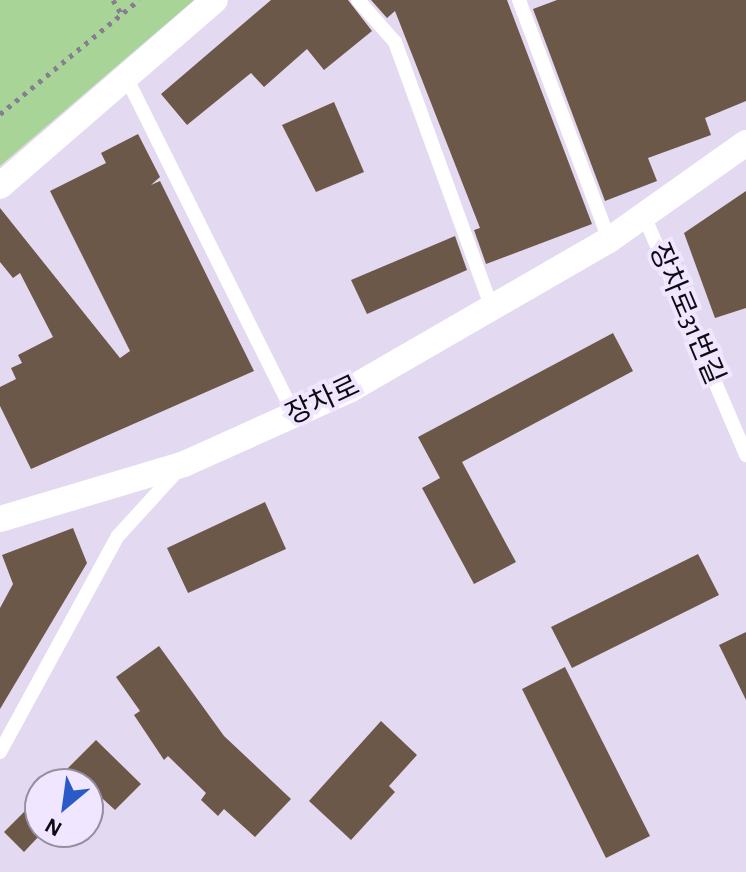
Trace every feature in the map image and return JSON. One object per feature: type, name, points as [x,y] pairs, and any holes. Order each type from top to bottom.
[{"type":"street","points":[[0,186],[215,0]]},
{"type":"street","name":"장차로","points":[[184,464],[403,362],[645,218],[746,143]]},
{"type":"street","points":[[0,519],[184,464]]},
{"type":"lane","points":[[358,0],[395,42],[492,309]]},
{"type":"lane","points":[[519,0],[609,240]]},
{"type":"lane","points":[[126,77],[294,414]]},
{"type":"lane","name":"장차로31번길","points":[[645,218],[746,455]]},
{"type":"lane","name":"장차로","points":[[0,752],[118,536],[184,464]]},
{"type":"path","points":[[113,0],[122,15]]},
{"type":"path","points":[[0,114],[139,0]]},
{"type":"green space","points":[[0,0],[194,0],[0,166]]},
{"type":"building","points":[[271,0],[348,0],[372,31],[324,70],[307,49],[264,87],[251,73],[187,125],[161,94]]},
{"type":"building","points":[[371,0],[507,0],[592,224],[486,264],[474,230],[480,228],[395,11],[387,18]]},
{"type":"building","points":[[557,0],[746,0],[746,101],[705,118],[711,135],[648,158],[657,181],[605,201],[533,9]]},
{"type":"building","points":[[334,102],[364,172],[316,192],[282,125]]},
{"type":"building","points":[[138,134],[160,177],[151,185],[160,181],[254,371],[31,469],[0,406],[0,387],[16,379],[11,368],[22,363],[18,355],[53,337],[20,273],[13,278],[0,262],[0,208],[120,358],[130,351],[50,191],[106,163],[101,153]]},
{"type":"building","points":[[746,191],[746,308],[715,318],[684,233]]},
{"type":"building","points":[[455,236],[467,270],[367,314],[351,280]]},
{"type":"building","points":[[613,333],[633,371],[462,462],[516,562],[474,584],[422,488],[440,478],[418,437]]},
{"type":"building","points":[[265,502],[286,549],[188,593],[167,548]]},
{"type":"building","points":[[73,528],[87,563],[0,709],[0,608],[13,584],[2,555]]},
{"type":"building","points":[[698,554],[719,595],[572,668],[551,627]]},
{"type":"building","points":[[746,632],[746,700],[719,645]]},
{"type":"building","points":[[159,646],[224,736],[291,799],[255,837],[224,809],[218,816],[201,800],[206,793],[168,756],[164,760],[134,715],[140,711],[116,677]]},
{"type":"building","points":[[565,667],[650,836],[606,858],[522,689]]},
{"type":"building","points":[[381,721],[417,755],[389,786],[395,792],[351,840],[309,801]]},
{"type":"building","points":[[96,740],[141,784],[115,810],[104,800],[104,768],[68,768]]},
{"type":"building","points":[[24,812],[24,848],[28,848],[24,852],[4,832]]}]
